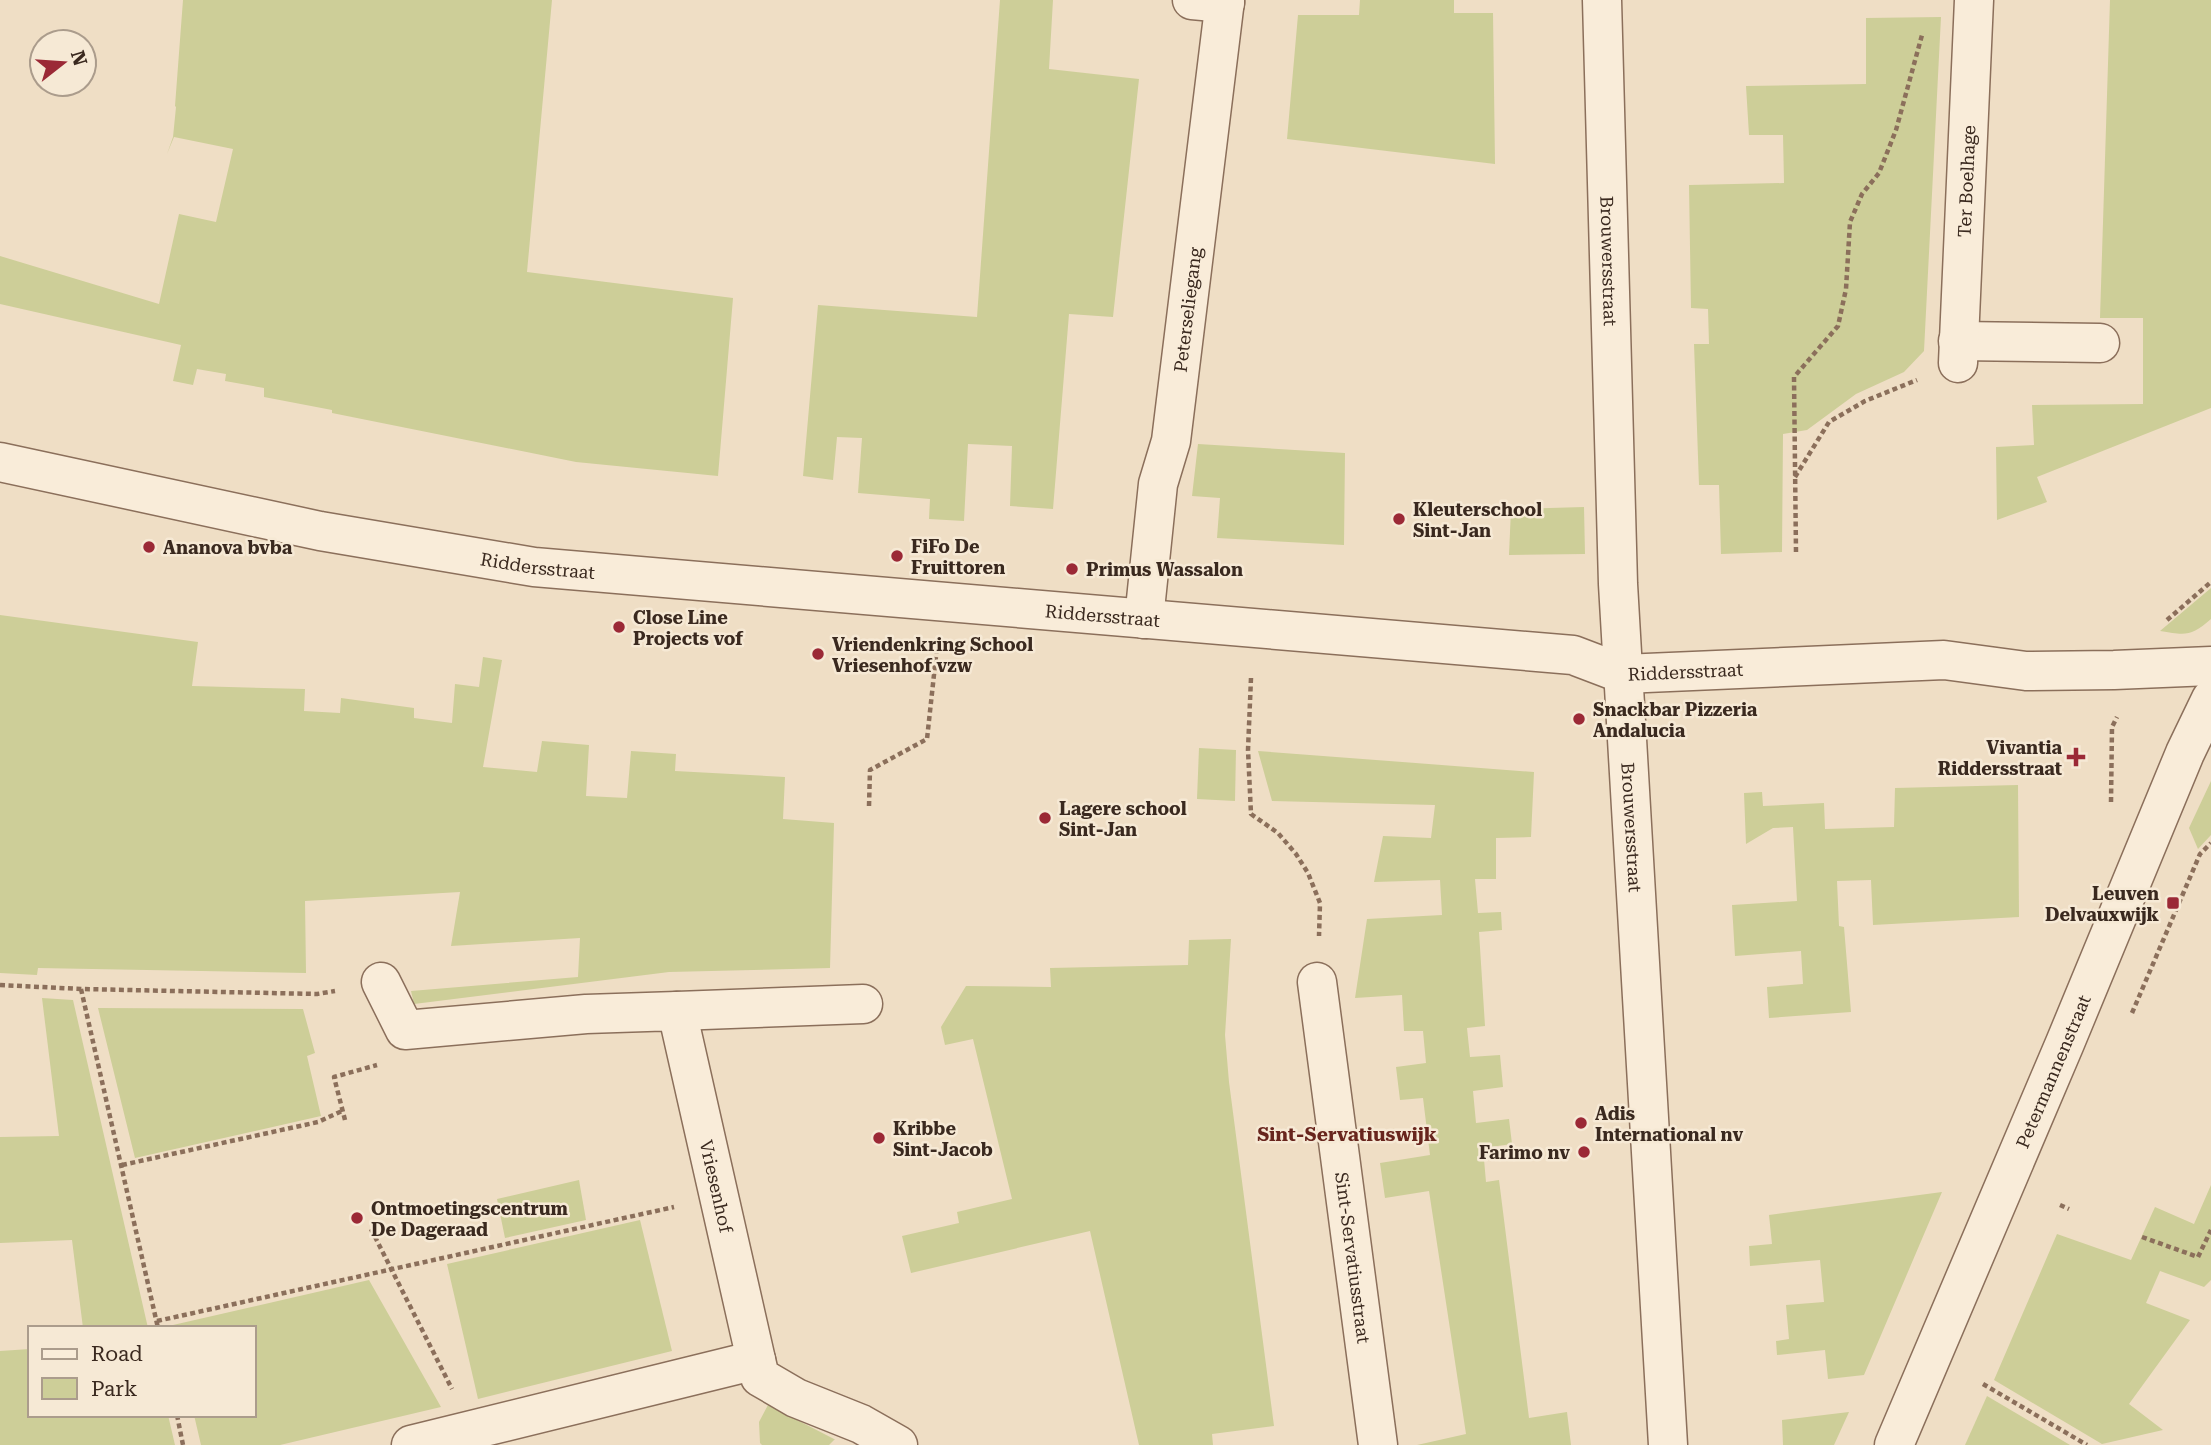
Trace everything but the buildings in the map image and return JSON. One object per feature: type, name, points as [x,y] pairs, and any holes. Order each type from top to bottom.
[{"type":"street","name":"Brouwersstraat","points":[[1602,0],[1617,556],[1668,1445]]},
{"type":"street","name":"Ter Boelhage","points":[[1958,352],[1974,0]]},
{"type":"street","name":"Peterseliegang","points":[[1144,619],[1158,484],[1171,441],[1214,1]]},
{"type":"street","points":[[1958,352],[2100,343]]},
{"type":"street","name":"Riddersstraat","points":[[0,462],[320,531],[534,567],[1573,655],[1623,674],[1944,660],[2026,671],[2211,666]]},
{"type":"street","name":"Petermannenstraat","points":[[1894,1445],[2185,753],[2211,699]]},
{"type":"street","points":[[382,982],[405,1030],[586,1014],[863,1004]]},
{"type":"street","name":"Sint-Servatiusstraat","points":[[1317,982],[1378,1445]]},
{"type":"street","name":"Vriesenhof","points":[[677,1011],[760,1377],[796,1398],[861,1424],[898,1445]]},
{"type":"street","points":[[411,1445],[484,1434],[755,1360]]},
{"type":"path","points":[[1796,552],[1794,376],[1838,326],[1846,289],[1850,222],[1862,194],[1880,173],[1896,130],[1920,48],[1924,24]]},
{"type":"path","points":[[1794,477],[1829,422],[1958,352]]},
{"type":"path","points":[[2166,621],[2211,582]]},
{"type":"path","points":[[869,806],[870,770],[927,739],[937,647]]},
{"type":"path","points":[[1251,678],[1248,750],[1251,814],[1278,833],[1296,853],[1320,903],[1317,982]]},
{"type":"path","points":[[0,985],[317,994]]},
{"type":"path","points":[[82,989],[157,1326]]},
{"type":"path","points":[[345,1120],[334,1077],[401,1058],[405,1030]]},
{"type":"path","points":[[122,1165],[318,1122],[342,1111]]},
{"type":"path","points":[[156,1321],[683,1205]]},
{"type":"path","points":[[2060,1205],[2069,1209]]},
{"type":"path","points":[[371,1229],[391,1271],[484,1434]]},
{"type":"path","points":[[2142,1237],[2198,1257],[2211,1230]]},
{"type":"path","points":[[1983,1384],[2087,1445]]},
{"type":"path","points":[[177,1417],[183,1445]]},
{"type":"green space","points":[[183,0],[552,0],[527,272],[733,298],[718,476],[576,462],[332,413],[332,410],[264,397],[264,388],[225,381],[226,374],[197,369],[193,385],[173,381],[181,345],[0,304],[0,256],[159,304],[179,214],[216,222],[233,149],[174,137],[167,154],[173,137]]},
{"type":"green space","points":[[1000,0],[1053,0],[1049,69],[1139,79],[1113,317],[1069,314],[1053,509],[1010,506],[1012,446],[968,444],[964,521],[929,519],[930,499],[858,493],[862,438],[837,437],[833,480],[803,476],[818,305],[977,317]]},
{"type":"green space","points":[[1360,0],[1454,0],[1454,13],[1493,13],[1495,164],[1287,139],[1298,15],[1359,15]]},
{"type":"green space","points":[[2110,0],[2211,0],[2211,408],[2037,477],[2047,502],[1997,520],[1996,447],[2034,445],[2032,405],[2143,404],[2143,318],[2100,318]]},
{"type":"green space","points":[[1941,17],[1924,351],[1904,372],[1856,394],[1807,430],[1783,434],[1782,552],[1721,554],[1719,485],[1699,485],[1694,344],[1709,344],[1708,309],[1691,308],[1689,185],[1784,183],[1783,135],[1749,135],[1746,86],[1866,84],[1866,18]]},
{"type":"green space","points":[[1198,444],[1345,453],[1344,545],[1217,538],[1220,498],[1192,496]]},
{"type":"green space","points":[[1584,507],[1585,554],[1509,555],[1511,509]]},
{"type":"green space","points":[[2211,588],[2211,619],[2204,625],[2187,633],[2160,631]]},
{"type":"green space","points":[[0,615],[198,642],[192,686],[305,689],[304,711],[340,713],[341,698],[414,708],[414,718],[452,723],[455,684],[479,687],[483,657],[502,660],[483,767],[537,772],[542,741],[589,745],[586,796],[627,798],[631,751],[676,754],[675,771],[785,777],[783,819],[834,823],[830,968],[669,972],[414,1004],[411,991],[578,977],[580,938],[451,946],[460,892],[305,901],[306,973],[38,968],[37,975],[0,973]]},
{"type":"green space","points":[[1199,748],[1236,750],[1235,801],[1197,799]]},
{"type":"green space","points":[[1258,751],[1534,772],[1531,837],[1496,838],[1496,879],[1475,879],[1478,913],[1501,912],[1502,930],[1479,932],[1485,1026],[1467,1028],[1470,1057],[1500,1055],[1503,1087],[1473,1091],[1476,1123],[1509,1119],[1512,1144],[1483,1148],[1486,1182],[1499,1180],[1529,1418],[1567,1412],[1571,1445],[1417,1445],[1466,1434],[1429,1191],[1385,1198],[1380,1163],[1430,1155],[1423,1098],[1400,1100],[1396,1067],[1426,1063],[1423,1031],[1404,1031],[1402,995],[1355,998],[1367,919],[1442,915],[1440,880],[1374,882],[1383,836],[1431,838],[1435,805],[1272,801]]},
{"type":"green space","points":[[2211,781],[2211,835],[2198,849],[2189,828]]},
{"type":"green space","points":[[2018,785],[2019,917],[1873,925],[1871,880],[1837,881],[1839,926],[1844,927],[1851,1012],[1769,1018],[1767,987],[1803,984],[1801,951],[1735,956],[1732,905],[1797,901],[1793,827],[1773,828],[1746,844],[1744,793],[1762,792],[1763,806],[1824,803],[1825,829],[1894,827],[1895,788]]},
{"type":"green space","points":[[1231,939],[1225,1035],[1229,1082],[1274,1426],[1212,1434],[1213,1445],[1139,1445],[1090,1231],[911,1273],[902,1236],[959,1223],[957,1212],[1012,1199],[973,1039],[945,1045],[941,1027],[966,986],[1051,987],[1050,968],[1188,965],[1189,940]]},
{"type":"green space","points":[[42,998],[73,1000],[148,1326],[83,1326],[72,1240],[0,1243],[0,1137],[59,1136]]},
{"type":"green space","points":[[98,1008],[303,1009],[315,1053],[307,1056],[321,1116],[135,1158]]},
{"type":"green space","points":[[579,1180],[586,1220],[505,1238],[497,1199]]},
{"type":"green space","points":[[2211,1185],[2211,1280],[2204,1287],[2160,1271],[2146,1303],[2190,1320],[2129,1404],[2163,1430],[2102,1444],[1994,1380],[2057,1234],[2131,1260],[2155,1207],[2194,1224]]},
{"type":"green space","points":[[1942,1192],[1864,1375],[1828,1379],[1825,1350],[1777,1355],[1776,1341],[1789,1339],[1786,1305],[1824,1302],[1820,1260],[1750,1266],[1749,1246],[1772,1244],[1769,1215]]},
{"type":"green space","points":[[640,1220],[672,1351],[478,1399],[447,1264]]},
{"type":"green space","points":[[369,1280],[441,1407],[280,1445],[201,1445],[194,1417],[256,1417],[256,1326],[173,1325]]},
{"type":"green space","points":[[28,1349],[28,1417],[168,1417],[175,1445],[0,1445],[0,1351]]},
{"type":"green space","points":[[1987,1396],[2070,1445],[1965,1445]]},
{"type":"green space","points":[[768,1405],[835,1439],[829,1445],[762,1445],[759,1422]]},
{"type":"green space","points":[[1849,1412],[1834,1445],[1783,1445],[1782,1420]]},
{"type":"place","name":"Kleuterschool Sint-Jan","points":[[1399,519]]},
{"type":"place","name":"Ananova bvba","points":[[149,547]]},
{"type":"place","name":"FiFo De Fruittoren","points":[[897,556]]},
{"type":"place","name":"Primus Wassalon","points":[[1072,569]]},
{"type":"place","name":"Close Line Projects vof","points":[[619,627]]},
{"type":"place","name":"Vriendenkring School Vriesenhof vzw","points":[[818,654]]},
{"type":"place","name":"Snackbar Pizzeria Andalucia","points":[[1579,719]]},
{"type":"place","name":"Vivantia Riddersstraat","points":[[2076,757]]},
{"type":"place","name":"Lagere school Sint-Jan","points":[[1045,818]]},
{"type":"place","name":"Leuven Delvauxwijk","points":[[2173,903]]},
{"type":"place","name":"Adis International nv","points":[[1581,1123]]},
{"type":"place","name":"Kribbe Sint-Jacob","points":[[879,1138]]},
{"type":"place","name":"Farimo nv","points":[[1584,1152]]},
{"type":"place","name":"Ontmoetingscentrum De Dageraad","points":[[357,1218]]},
{"type":"district","name":"Sint-Servatiuswijk","points":[[1347,1134]]}]
